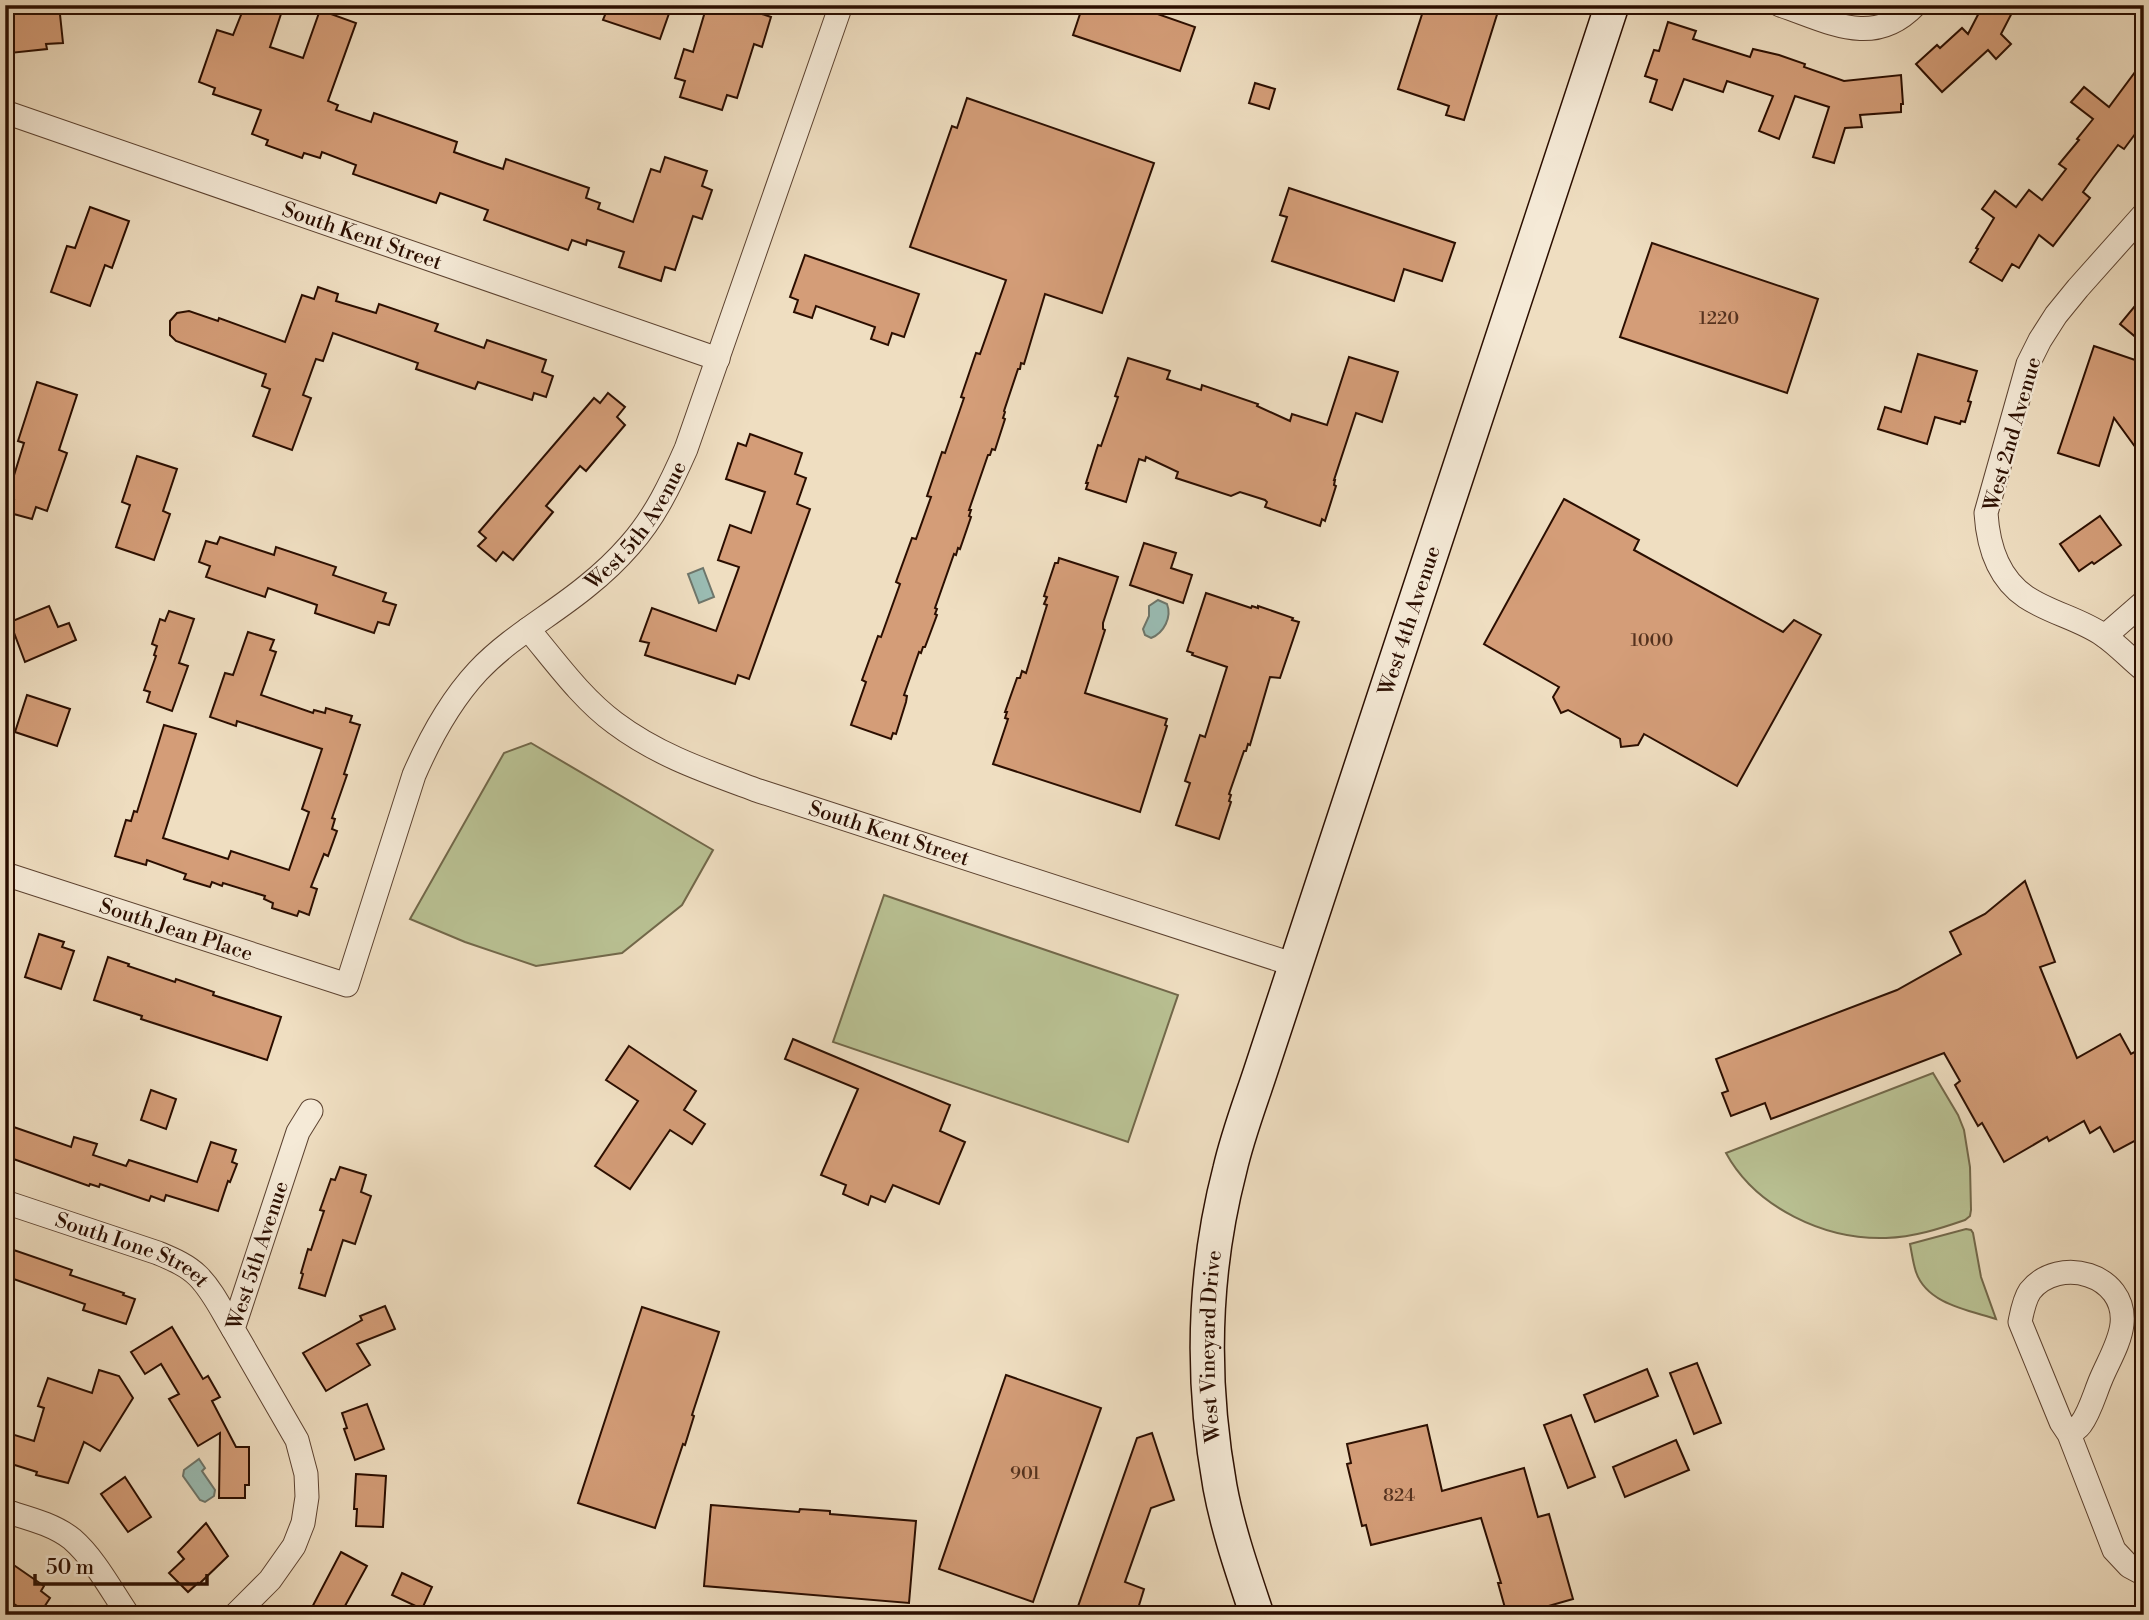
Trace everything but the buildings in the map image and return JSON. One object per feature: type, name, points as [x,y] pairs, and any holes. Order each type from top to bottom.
[{"type":"main road","name":"West 4th Avenue","points":[[1216,1239],[1229,1169],[1612,5]]},
{"type":"main road","name":"West Vineyard Drive","points":[[1216,1239],[1207,1329],[1207,1394],[1227,1517],[1258,1615]]},
{"type":"street","name":"West 5th Avenue","points":[[346,985],[414,775],[441,721],[478,671],[528,629],[588,585],[632,543],[670,486],[718,359],[841,5]]},
{"type":"street","points":[[1780,5],[1855,30],[1870,30],[1889,25],[1915,5]]},
{"type":"street","name":"South Kent Street","points":[[5,112],[718,359]]},
{"type":"street","name":"West 2nd Avenue","points":[[2105,636],[2025,597],[1998,564],[1987,531],[1986,513],[2028,364],[2040,340],[2056,315],[2144,214]]},
{"type":"street","points":[[2144,602],[2105,636],[2144,670]]},
{"type":"street","name":"South Kent Street","points":[[528,629],[582,694],[613,722],[678,761],[759,791],[1295,965]]},
{"type":"street","name":"South Jean Place","points":[[5,874],[346,985]]},
{"type":"street","name":"West 5th Avenue","points":[[235,1615],[270,1580],[294,1546],[303,1523],[307,1497],[306,1474],[297,1440],[233,1329],[298,1132],[312,1111]]},
{"type":"street","name":"South Ione Street","points":[[5,1202],[181,1263],[197,1275],[210,1291],[233,1329]]},
{"type":"street","points":[[2069,1434],[2081,1424],[2122,1325],[2121,1306],[2113,1292],[2100,1280],[2086,1274],[2068,1273],[2051,1275],[2029,1293],[2020,1322],[2061,1422],[2069,1434],[2114,1550],[2129,1566],[2144,1574]]},
{"type":"street","points":[[5,1511],[55,1529],[71,1538],[96,1567],[128,1615]]},
{"type":"green space","points":[[531,743],[713,850],[682,905],[622,953],[536,966],[465,942],[410,919],[504,753]]},
{"type":"green space","points":[[884,895],[1178,995],[1128,1142],[833,1042]]},
{"type":"green space","points":[[1933,1073],[1964,1130],[1970,1167],[1971,1210],[1970,1216],[1965,1220],[1926,1232],[1896,1237],[1863,1237],[1839,1233],[1794,1217],[1774,1205],[1739,1173],[1726,1153]]},
{"type":"green space","points":[[1966,1229],[1973,1233],[1981,1277],[1996,1319],[1961,1309],[1939,1299],[1921,1283],[1916,1272],[1910,1244]]},
{"type":"water","points":[[703,568],[714,597],[699,603],[688,574]]},
{"type":"water","points":[[1158,600],[1167,604],[1168,619],[1160,632],[1151,638],[1145,635],[1143,629],[1149,616],[1149,606]]},
{"type":"water","points":[[199,1459],[205,1468],[202,1471],[215,1490],[214,1496],[205,1502],[200,1500],[183,1476],[184,1470]]}]
